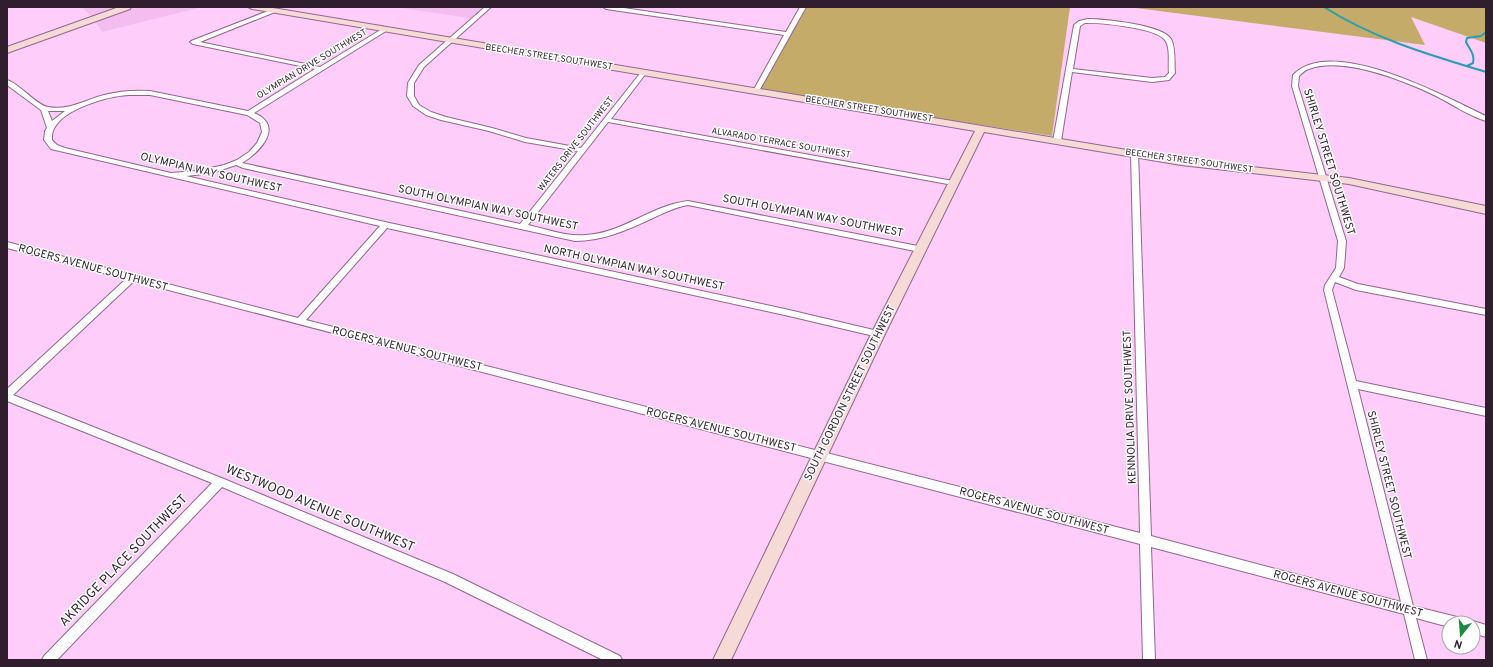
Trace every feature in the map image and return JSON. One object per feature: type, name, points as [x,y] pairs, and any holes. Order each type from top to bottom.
[{"type":"street","points":[[7,50],[127,7]]},
{"type":"street","name":"BEECHER STREET SOUTHWEST","points":[[252,7],[1210,166],[1322,177],[1386,188],[1486,210]]},
{"type":"street","points":[[488,7],[421,66],[412,77],[409,85],[409,92],[412,100],[429,114],[444,120],[490,129],[524,140],[582,150]]},
{"type":"street","points":[[606,7],[788,34]]},
{"type":"street","points":[[756,91],[803,7]]},
{"type":"street","points":[[273,11],[193,42],[322,69]]},
{"type":"street","points":[[1057,141],[1069,70],[1077,25],[1081,22],[1094,21],[1147,29],[1167,37],[1169,42],[1172,73],[1167,79],[1152,80],[1069,70]]},
{"type":"street","name":"OLYMPIAN DRIVE SOUTHWEST","points":[[249,113],[384,30]]},
{"type":"street","name":"SHIRLEY STREET SOUTHWEST","points":[[1421,660],[1328,290],[1329,285],[1340,268],[1342,241],[1295,86],[1296,75],[1298,72],[1309,66],[1337,65],[1361,68],[1391,76],[1423,88],[1486,119]]},
{"type":"street","name":"WATERS DRIVE SOUTHWEST","points":[[522,227],[644,72]]},
{"type":"street","points":[[7,82],[44,109],[63,110],[116,94],[136,92],[150,93],[249,113],[262,120],[265,125],[265,132],[262,141],[257,148],[236,162],[208,172],[170,175]]},
{"type":"street","points":[[50,127],[60,118],[79,106]]},
{"type":"street","name":"OLYMPIAN WAY SOUTHWEST","points":[[44,109],[50,127],[47,132],[48,140],[54,147],[385,225]]},
{"type":"street","name":"ALVARADO TERRACE SOUTHWEST","points":[[606,120],[953,183]]},
{"type":"street","name":"SOUTH GORDON STREET SOUTHWEST","points":[[722,660],[878,334],[981,128]]},
{"type":"street","name":"KENNOLIA DRIVE SOUTHWEST","points":[[1135,154],[1149,660]]},
{"type":"street","name":"SOUTH OLYMPIAN WAY SOUTHWEST","points":[[236,162],[243,166],[575,238],[589,239],[604,235],[673,206],[688,203],[920,249]]},
{"type":"street","points":[[300,322],[385,225]]},
{"type":"street","name":"NORTH OLYMPIAN WAY SOUTHWEST","points":[[385,225],[789,313],[878,334]]},
{"type":"street","name":"ROGERS AVENUE SOUTHWEST","points":[[7,245],[300,322],[820,455],[1441,619]]},
{"type":"street","points":[[7,396],[132,278]]},
{"type":"street","points":[[1333,278],[1356,286],[1486,312]]},
{"type":"street","points":[[1352,384],[1486,412]]},
{"type":"street","name":"WESTWOOD AVENUE SOUTHWEST","points":[[7,396],[220,482],[449,578],[616,660]]},
{"type":"street","name":"AKRIDGE PLACE SOUTHWEST","points":[[48,660],[220,482]]},
{"type":"shaded area","points":[[82,7],[202,7],[102,32],[94,19]]},
{"type":"shaded area","points":[[395,7],[490,7],[476,19]]},
{"type":"shaded area","points":[[807,7],[1070,7],[1052,136],[758,90]]},
{"type":"shaded area","points":[[1128,7],[1486,7],[1486,43],[1411,17],[1425,45]]},
{"type":"waterway","points":[[1324,7],[1382,37],[1467,66]]},
{"type":"waterway","points":[[1467,66],[1473,63],[1473,57],[1472,52],[1466,42],[1467,38],[1481,36],[1486,32]]},
{"type":"waterway","points":[[1467,66],[1486,72]]}]
